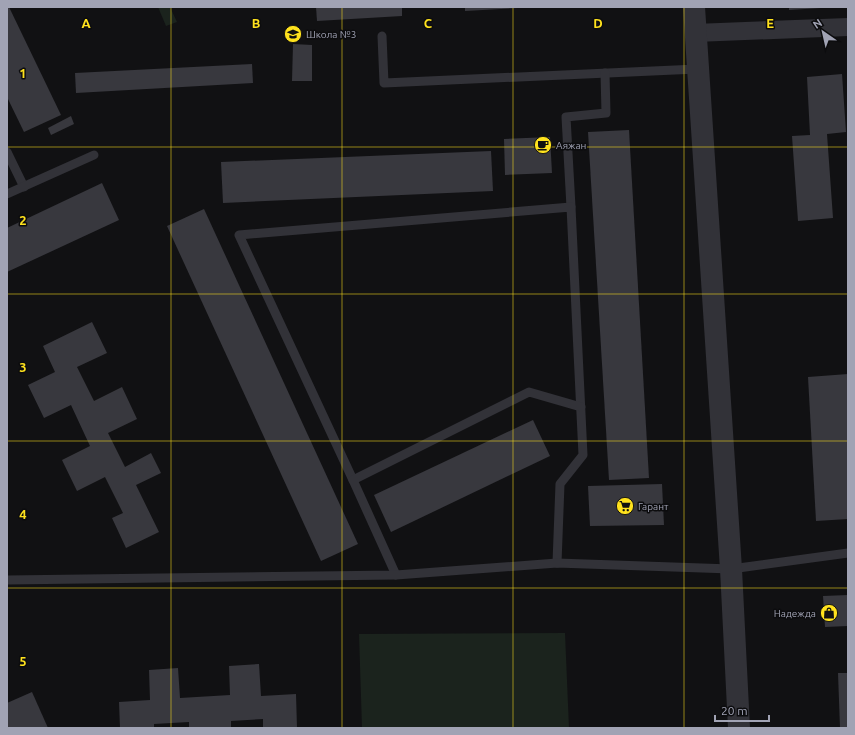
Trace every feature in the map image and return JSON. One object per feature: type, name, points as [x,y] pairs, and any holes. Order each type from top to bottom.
[{"type":"street","points":[[694,7],[740,728]]},
{"type":"street","points":[[695,33],[848,27]]},
{"type":"lane","points":[[382,36],[384,83],[697,70]]},
{"type":"lane","points":[[557,563],[560,484],[583,455],[566,117],[606,113],[605,73]]},
{"type":"lane","points":[[7,152],[24,186]]},
{"type":"lane","points":[[7,194],[94,155]]},
{"type":"lane","points":[[396,575],[239,235],[571,207]]},
{"type":"lane","points":[[353,480],[529,392],[581,407]]},
{"type":"lane","points":[[7,580],[396,575],[557,563],[731,569],[848,553]]},
{"type":"shaded area","points":[[158,7],[170,7],[177,22],[166,26]]},
{"type":"shaded area","points":[[565,633],[569,728],[362,728],[359,634]]},
{"type":"building","points":[[7,7],[9,7],[61,115],[24,132],[7,97]]},
{"type":"building","points":[[316,7],[402,7],[402,16],[317,21]]},
{"type":"building","points":[[465,7],[518,7],[518,8],[465,11]]},
{"type":"building","points":[[789,7],[821,7],[821,8],[789,10]]},
{"type":"building","points":[[293,44],[312,45],[312,81],[292,81]]},
{"type":"building","points":[[252,64],[253,83],[76,93],[75,73]]},
{"type":"building","points":[[842,74],[846,132],[827,134],[833,218],[798,221],[792,136],[810,135],[807,77]]},
{"type":"building","points":[[71,116],[74,124],[51,135],[48,128]]},
{"type":"building","points":[[629,130],[649,478],[609,480],[588,132]]},
{"type":"building","points":[[550,137],[552,173],[505,175],[504,139]]},
{"type":"building","points":[[491,151],[493,191],[223,203],[221,162]]},
{"type":"building","points":[[102,183],[119,220],[7,272],[7,228]]},
{"type":"building","points":[[204,209],[358,544],[321,561],[167,226]]},
{"type":"building","points":[[92,322],[107,353],[77,367],[94,401],[122,387],[137,419],[108,433],[125,467],[151,453],[161,473],[136,485],[159,532],[126,548],[112,518],[123,513],[105,477],[77,491],[62,460],[90,446],[71,405],[44,418],[28,385],[55,372],[43,346]]},
{"type":"building","points":[[848,374],[848,519],[816,521],[808,377]]},
{"type":"building","points":[[533,420],[550,456],[391,532],[374,495]]},
{"type":"building","points":[[662,484],[664,525],[590,526],[588,486]]},
{"type":"building","points":[[848,595],[848,626],[825,627],[823,596]]},
{"type":"building","points":[[259,664],[261,696],[296,694],[297,728],[263,728],[263,719],[231,721],[231,728],[189,728],[189,722],[154,724],[154,728],[120,728],[119,702],[150,700],[149,670],[178,668],[180,698],[230,695],[229,666]]},
{"type":"building","points":[[838,673],[848,673],[848,728],[840,728]]},
{"type":"building","points":[[32,692],[48,728],[7,728],[7,703]]},
{"type":"place","name":"Школа №3","points":[[293,34]]},
{"type":"place","name":"Аяжан","points":[[543,145]]},
{"type":"place","name":"Гарант","points":[[625,506]]},
{"type":"place","name":"Надежда","points":[[829,613]]}]
